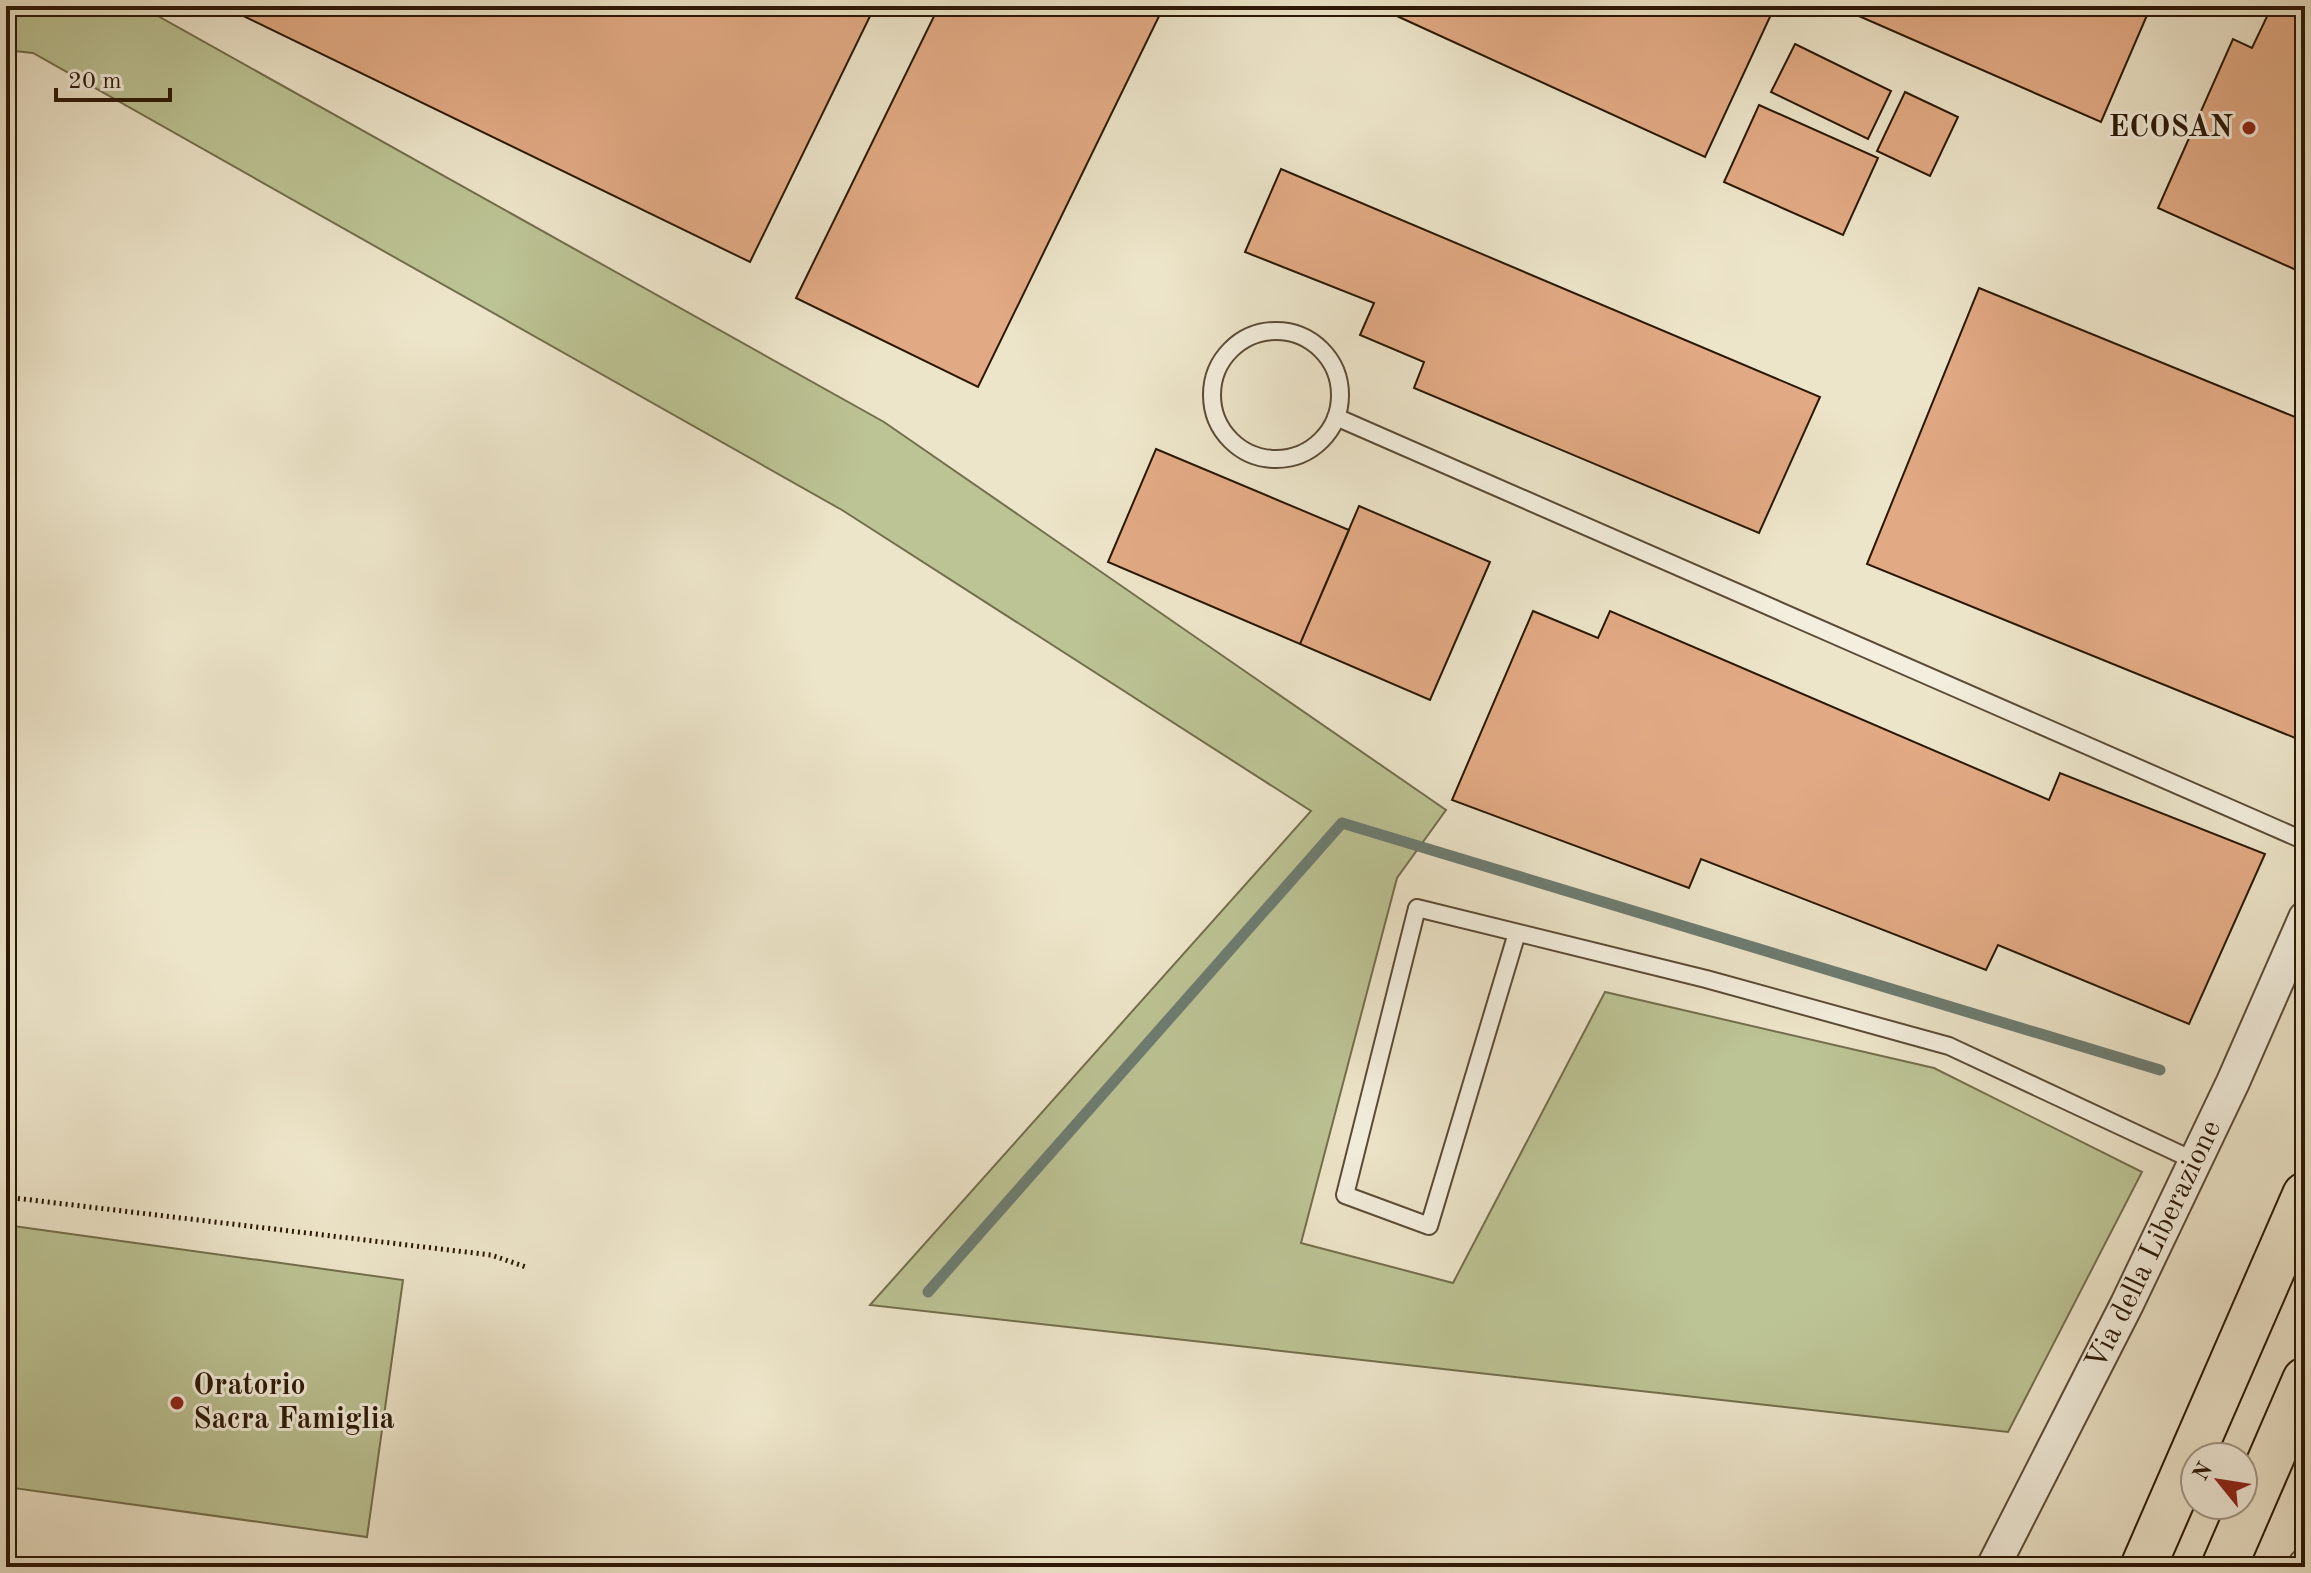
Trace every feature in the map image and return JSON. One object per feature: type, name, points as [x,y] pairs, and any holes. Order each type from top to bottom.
[{"type":"highway","points":[[2143,1567],[2305,1195]]},
{"type":"highway","points":[[2224,1567],[2305,1380]]},
{"type":"street","name":"Via della Liberazione","points":[[1993,1567],[2127,1304],[2305,918]]},
{"type":"lane","points":[[1267,331],[1289,332],[1310,340],[1326,355],[1336,374],[1340,396],[1336,417],[1326,435],[1311,449],[1292,457],[1272,460],[1252,455],[1234,444],[1221,429],[1213,410],[1212,389],[1217,370],[1229,351],[1246,338],[1267,331]]},
{"type":"lane","points":[[1336,417],[2305,841]]},
{"type":"lane","points":[[1517,933],[1429,1226],[1345,1195],[1417,908],[1706,979],[1949,1046],[2195,1161]]},
{"type":"path","points":[[6,1197],[491,1255],[526,1267]]},
{"type":"green space","points":[[6,6],[140,6],[884,422],[1446,810],[1397,878],[1301,1243],[1453,1283],[1605,992],[1934,1068],[2142,1172],[2008,1432],[870,1305],[1311,811],[842,510],[33,53],[6,50]]},
{"type":"green space","points":[[6,1225],[403,1280],[367,1537],[6,1487]]},
{"type":"building","points":[[223,6],[875,6],[750,262]]},
{"type":"building","points":[[939,6],[1164,6],[978,387],[796,298]]},
{"type":"building","points":[[1375,6],[1775,6],[1705,157]]},
{"type":"building","points":[[1836,6],[2151,6],[2101,122]]},
{"type":"building","name":"ECOSAN","points":[[2272,6],[2288,6],[2305,13],[2305,274],[2158,208],[2233,39],[2252,48]]},
{"type":"building","points":[[1795,44],[1891,91],[1868,139],[1771,92]]},
{"type":"building","points":[[1905,92],[1958,117],[1930,176],[1877,151]]},
{"type":"building","points":[[1759,105],[1878,158],[1843,235],[1724,182]]},
{"type":"building","points":[[1281,169],[1820,397],[1759,533],[1414,388],[1424,362],[1360,335],[1374,303],[1245,252]]},
{"type":"building","points":[[1979,288],[2305,421],[2305,742],[1867,564]]},
{"type":"building","points":[[1156,449],[1349,530],[1300,644],[1108,562]]},
{"type":"building","points":[[1359,506],[1490,562],[1430,700],[1300,644]]},
{"type":"building","points":[[1533,611],[1598,638],[1610,611],[2049,800],[2060,773],[2265,854],[2189,1024],[1998,945],[1986,970],[1701,859],[1689,888],[1452,800]]},
{"type":"building","points":[[37,1560],[51,1567],[25,1567]]},
{"type":"waterway","points":[[928,1292],[1342,823],[2160,1070]]},
{"type":"place","name":"ECOSAN","points":[[2249,128]]},
{"type":"place","name":"Oratorio Sacra Famiglia","points":[[177,1403]]}]
